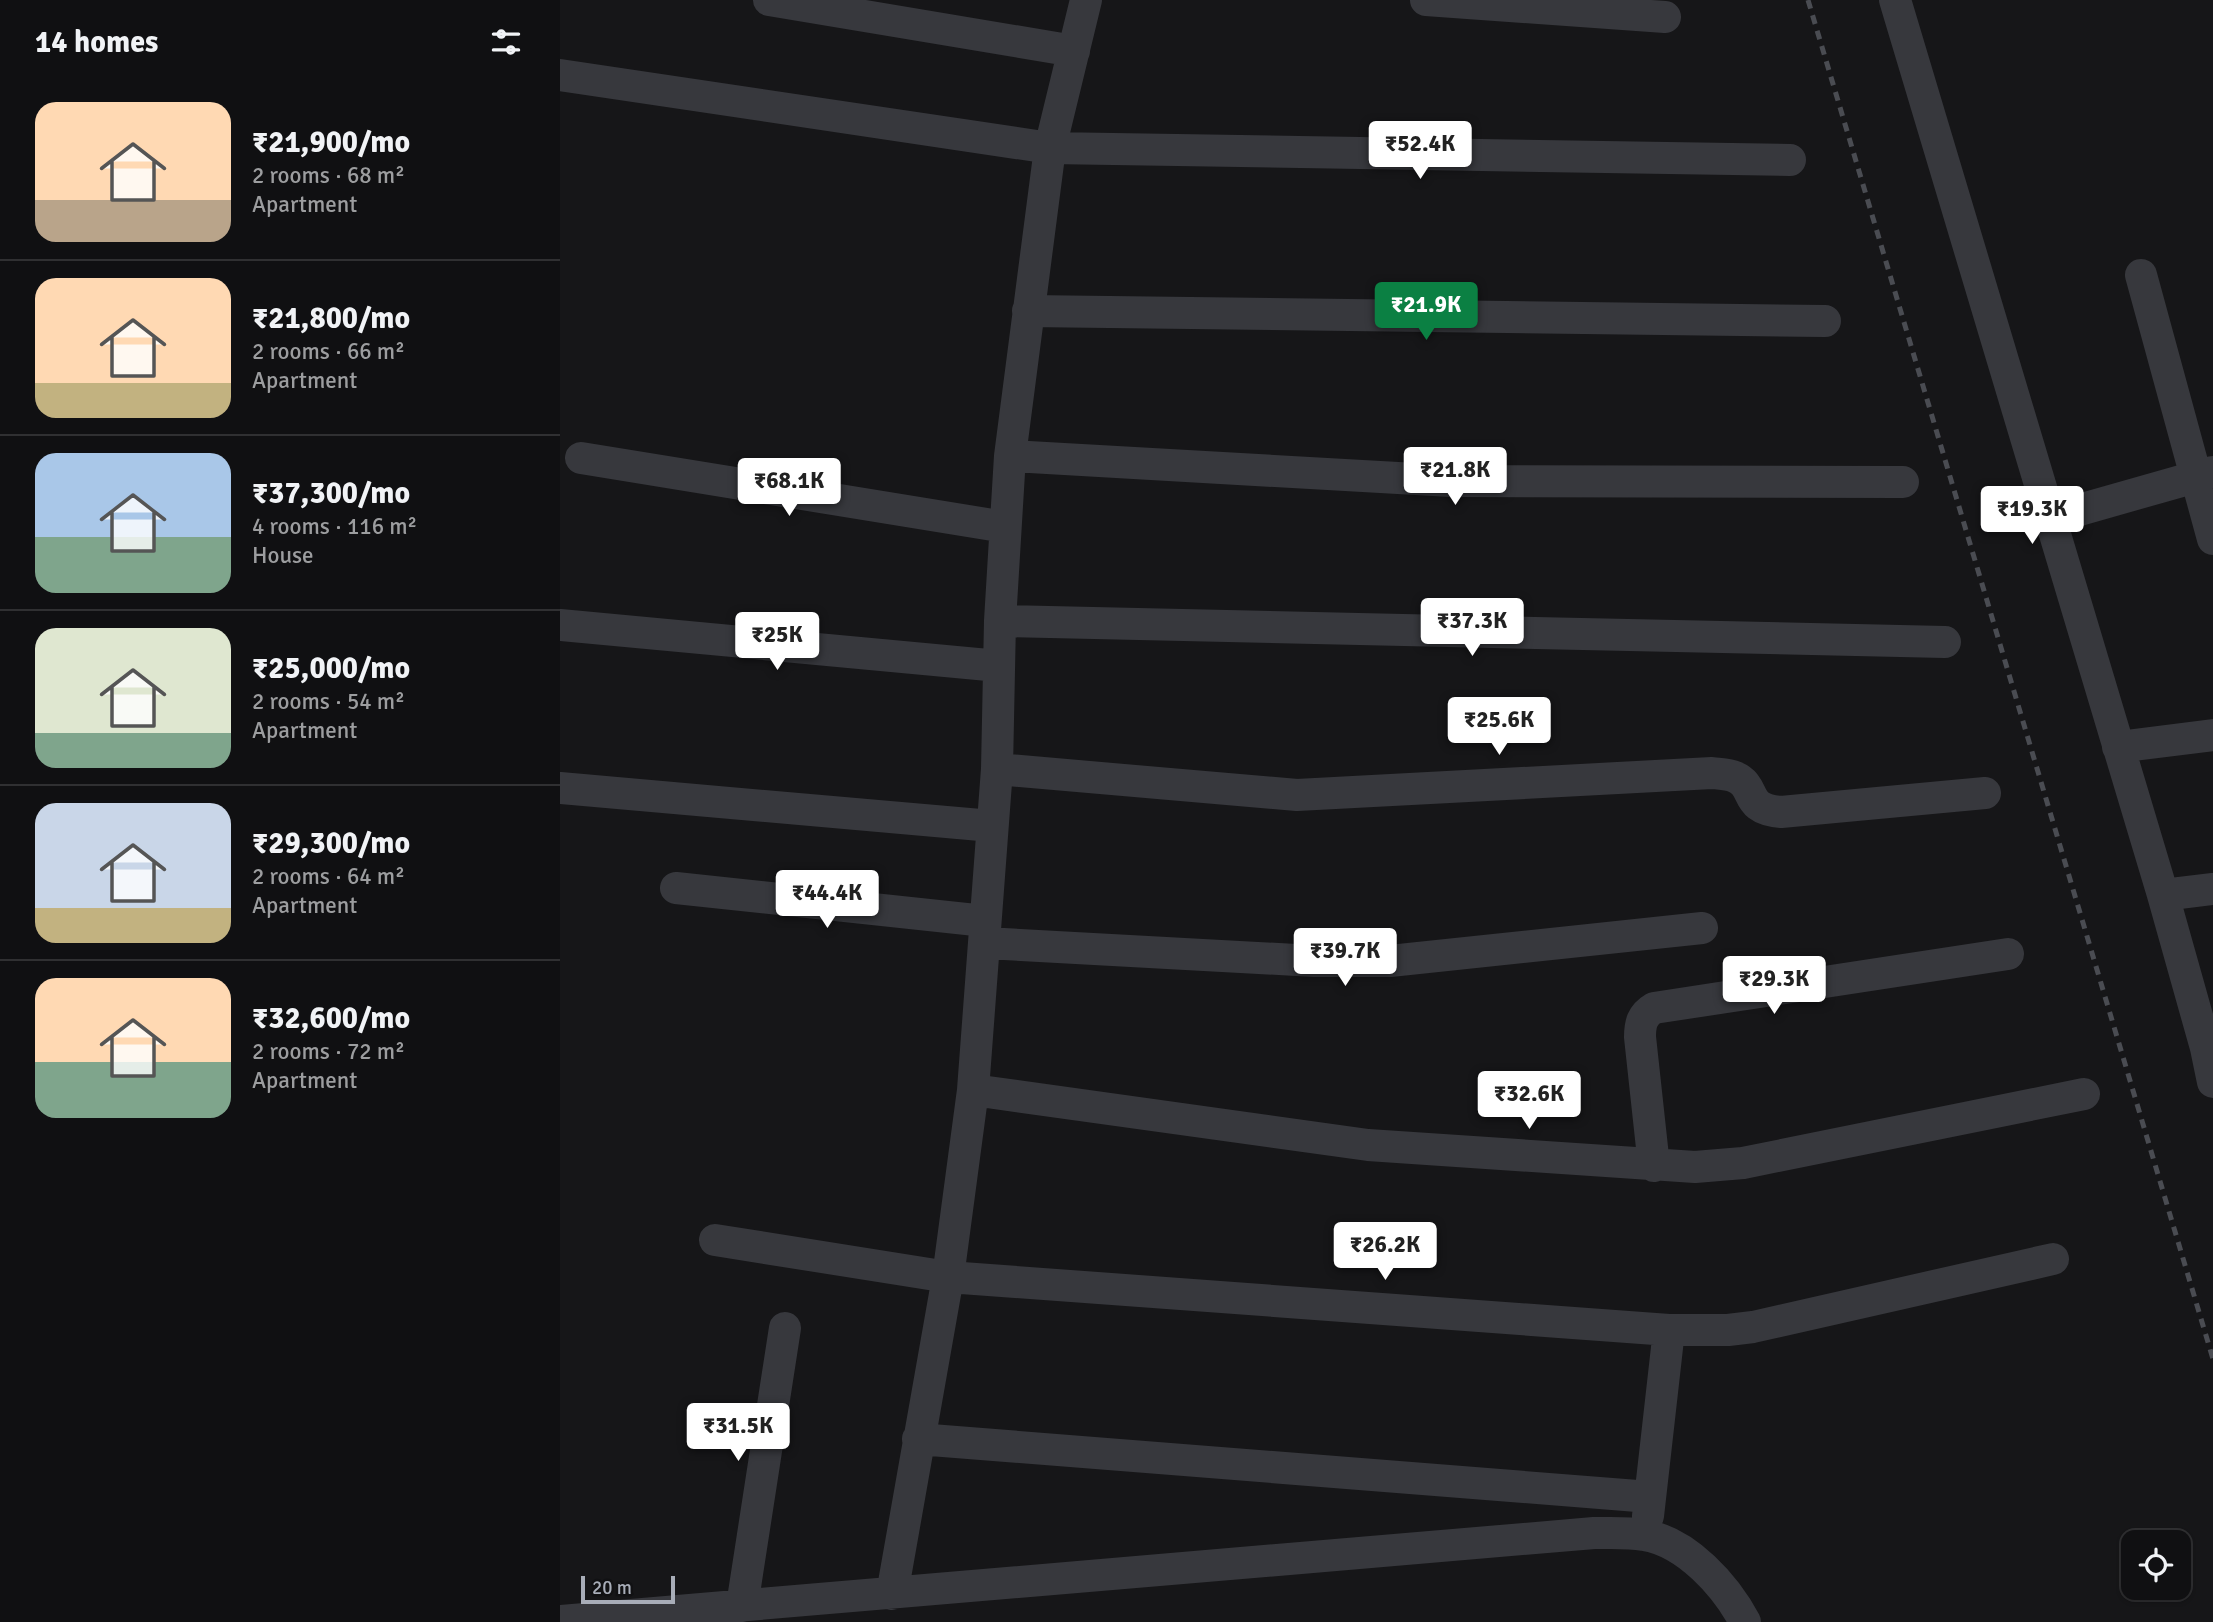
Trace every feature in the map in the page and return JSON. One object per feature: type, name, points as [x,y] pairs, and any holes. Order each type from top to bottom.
[{"type":"street","points":[[769,0],[1074,51]]},
{"type":"street","points":[[892,1594],[948,1277],[972,1090],[997,769],[1000,621],[1010,456],[1050,148],[1086,0]]},
{"type":"street","points":[[1426,0],[1665,18]]},
{"type":"street","points":[[1895,0],[2209,1048],[2213,1082]]},
{"type":"street","points":[[560,75],[1050,148],[1790,160]]},
{"type":"street","points":[[2141,275],[2205,475],[2213,539]]},
{"type":"street","points":[[1028,311],[1825,321]]},
{"type":"street","points":[[1010,456],[1451,481],[1903,482]]},
{"type":"street","points":[[581,458],[1005,527]]},
{"type":"street","points":[[2051,518],[2205,475]]},
{"type":"street","points":[[1000,621],[1945,642]]},
{"type":"street","points":[[560,625],[999,666]]},
{"type":"street","points":[[2118,747],[2213,735]]},
{"type":"street","points":[[997,769],[1297,795],[1712,773],[1736,777],[1745,784],[1759,807],[1782,812],[1985,793]]},
{"type":"street","points":[[560,788],[992,826]]},
{"type":"street","points":[[676,887],[985,932],[1314,961],[1390,961],[1702,928]]},
{"type":"street","points":[[2163,895],[2213,889]]},
{"type":"street","points":[[1654,1166],[1640,1037],[1642,1020],[1647,1012],[1654,1008],[2008,954]]},
{"type":"street","points":[[972,1090],[1368,1145],[1695,1167],[1743,1163],[2084,1094]]},
{"type":"street","points":[[715,1240],[948,1277],[1669,1330],[1728,1330],[1753,1327],[2053,1259]]},
{"type":"street","points":[[742,1606],[785,1328]]},
{"type":"street","points":[[1646,1535],[1669,1330]]},
{"type":"street","points":[[918,1439],[1650,1497]]},
{"type":"street","points":[[560,1621],[1594,1533],[1646,1535],[1671,1545],[1700,1565],[1722,1585],[1745,1622]]},
{"type":"railway","points":[[1808,0],[2213,1359]]}]
